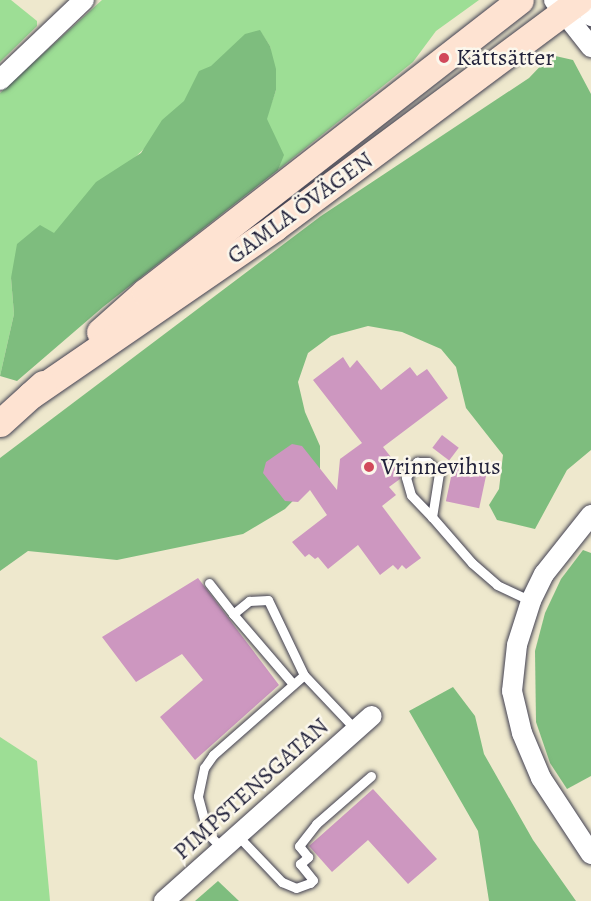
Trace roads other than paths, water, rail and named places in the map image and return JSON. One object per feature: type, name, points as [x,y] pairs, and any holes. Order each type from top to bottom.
[{"type":"main road","name":"GAMLA ÖVÄGEN","points":[[0,423],[145,292],[520,0]]},
{"type":"main road","name":"GAMLA ÖVÄGEN","points":[[31,395],[275,227],[569,3]]},
{"type":"street","points":[[0,80],[84,0]]},
{"type":"street","points":[[569,3],[591,15]]},
{"type":"street","points":[[569,3],[591,47]]},
{"type":"street","points":[[591,515],[544,574],[531,601],[517,645],[512,691],[522,733],[541,778],[591,854]]},
{"type":"street","name":"PIMPSTENSGATAN","points":[[165,901],[372,716]]},
{"type":"lane","points":[[432,517],[439,473],[428,462],[417,462],[406,477],[411,495],[472,563],[497,585],[531,601]]},
{"type":"lane","points":[[209,583],[293,684]]},
{"type":"lane","points":[[233,614],[249,601],[268,600],[304,675],[356,730]]},
{"type":"lane","points":[[223,849],[208,834],[198,796],[204,768],[213,755],[304,675]]},
{"type":"lane","points":[[238,836],[282,882],[296,888],[310,884],[314,880],[300,864],[308,857],[300,846],[316,824],[371,776]]},
{"type":"place","name":"Kättsätter","points":[[444,58]]},
{"type":"place","name":"Vrinnevihus","points":[[369,467]]}]
